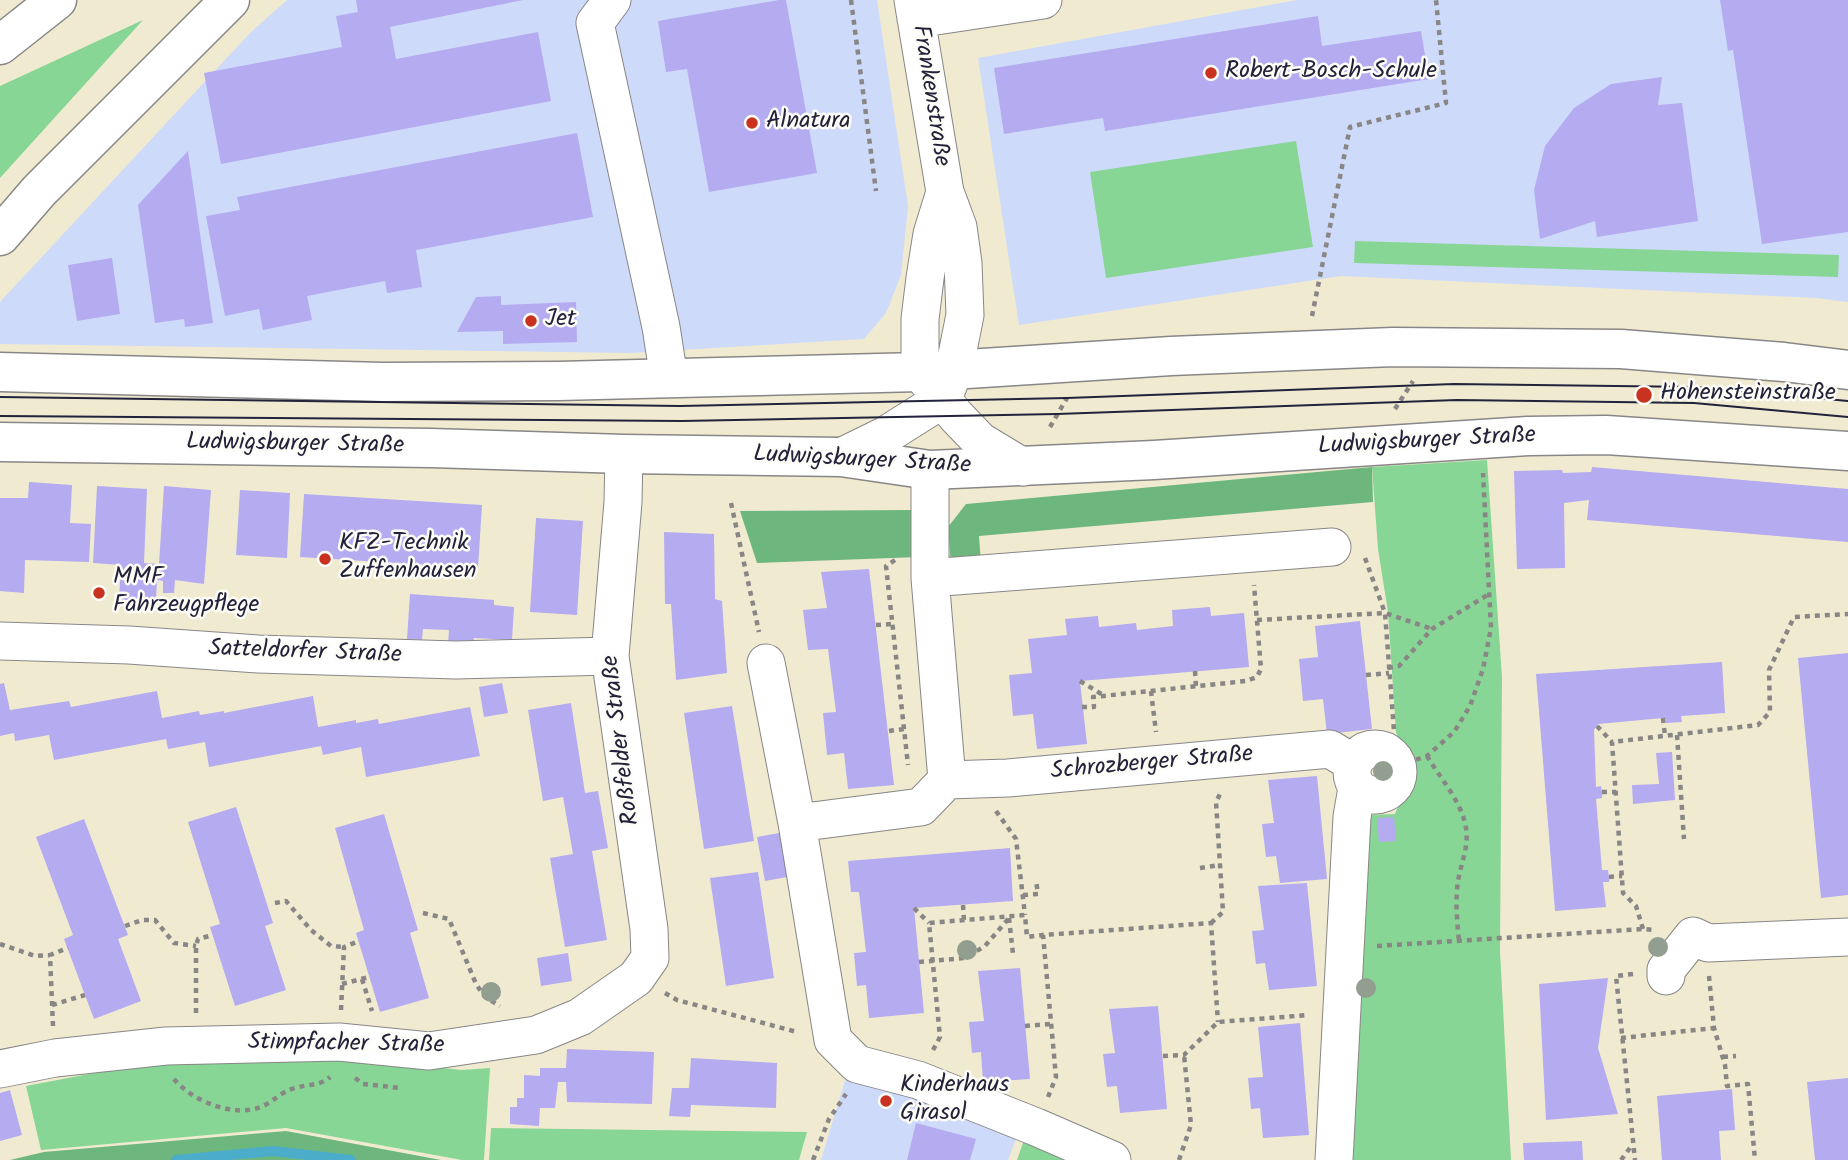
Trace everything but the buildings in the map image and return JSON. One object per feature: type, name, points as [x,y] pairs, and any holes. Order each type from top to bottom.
[{"type":"main road","points":[[0,45],[57,0]]},
{"type":"main road","points":[[0,236],[39,191],[230,0]]},
{"type":"main road","points":[[0,372],[383,382],[669,378],[939,380],[1271,350],[1406,348],[1621,349],[1848,370]]},
{"type":"main road","name":"Ludwigsburger Straße","points":[[0,442],[431,447],[624,454],[841,457],[930,470],[1023,467],[1481,438],[1606,435],[1848,451]]},
{"type":"street","points":[[612,0],[595,23],[661,327],[669,378]]},
{"type":"street","points":[[914,10],[1043,0]]},
{"type":"street","name":"Frankenstraße","points":[[914,10],[945,192],[932,234],[920,319],[939,380]]},
{"type":"street","points":[[841,457],[886,435],[939,380],[956,416],[980,441],[1023,467]]},
{"type":"street","name":"Roßfelder Straße","points":[[624,454],[623,502],[610,656],[627,791],[649,929],[650,958],[636,978]]},
{"type":"street","points":[[797,822],[921,807],[960,780],[930,578],[930,470]]},
{"type":"street","points":[[930,578],[1332,547]]},
{"type":"street","name":"Satteldorfer Straße","points":[[0,642],[130,645],[258,654],[456,660],[610,656]]},
{"type":"street","points":[[766,663],[845,1052],[1112,1160]]},
{"type":"street","name":"Schrozberger Straße","points":[[960,780],[1330,749],[1384,765]]},
{"type":"street","points":[[1334,1160],[1352,817],[1384,765]]},
{"type":"street","points":[[1666,976],[1665,970],[1693,936],[1708,943],[1848,937]]},
{"type":"street","name":"Stimpfacher Straße","points":[[0,1069],[55,1058],[196,1045],[340,1051],[429,1051],[536,1035],[580,1017],[636,978]]},
{"type":"path","points":[[851,0],[876,191]]},
{"type":"path","points":[[1311,321],[1350,127],[1446,103],[1436,0]]},
{"type":"path","points":[[1390,417],[1415,378]]},
{"type":"path","points":[[1050,428],[1071,391]]},
{"type":"path","points":[[1384,765],[1454,732],[1469,706],[1483,669],[1491,628],[1481,438]]},
{"type":"path","points":[[731,503],[766,663]]},
{"type":"path","points":[[1332,547],[1362,548],[1385,613],[1394,731],[1384,765]]},
{"type":"path","points":[[1083,707],[1094,707],[1093,696],[1196,687],[1246,681],[1257,677],[1261,668],[1251,553]]},
{"type":"path","points":[[1366,675],[1389,671],[1399,666],[1432,629],[1489,594]]},
{"type":"path","points":[[1257,620],[1385,613],[1432,629]]},
{"type":"path","points":[[1612,742],[1758,725],[1770,712],[1769,670],[1794,617],[1848,614]]},
{"type":"path","points":[[876,625],[892,624]]},
{"type":"path","points":[[1195,671],[1196,687]]},
{"type":"path","points":[[1080,681],[1104,695]]},
{"type":"path","points":[[1151,691],[1155,729]]},
{"type":"path","points":[[1663,718],[1665,736]]},
{"type":"path","points":[[1597,726],[1612,742],[1623,893],[1636,906],[1643,929]]},
{"type":"path","points":[[889,731],[904,729]]},
{"type":"path","points":[[1677,735],[1684,839]]},
{"type":"path","points":[[960,780],[1016,839],[1027,937],[1211,923],[1223,912],[1216,802],[1241,757]]},
{"type":"path","points":[[1384,765],[1461,810],[1466,827],[1466,848],[1456,902],[1459,941]]},
{"type":"path","points":[[1602,792],[1616,792]]},
{"type":"path","points":[[1200,868],[1220,865]]},
{"type":"path","points":[[1609,877],[1622,876]]},
{"type":"path","points":[[1023,895],[1038,894],[1036,880]]},
{"type":"path","points":[[275,903],[286,901],[331,946],[344,947],[359,941]]},
{"type":"path","points":[[962,905],[964,921]]},
{"type":"path","points":[[914,908],[929,923],[940,1037],[918,1080]]},
{"type":"path","points":[[423,913],[449,919],[476,984],[485,997],[522,1020],[536,1035]]},
{"type":"path","points":[[929,923],[1025,915]]},
{"type":"path","points":[[1009,917],[1013,954]]},
{"type":"path","points":[[919,962],[965,958],[985,946],[1009,917]]},
{"type":"path","points":[[125,926],[142,920],[155,920],[174,943],[196,946]]},
{"type":"path","points":[[1211,923],[1218,1023]]},
{"type":"path","points":[[1345,948],[1643,929],[1693,936]]},
{"type":"path","points":[[196,1045],[196,946],[198,939],[213,935]]},
{"type":"path","points":[[1036,1127],[1056,1076],[1043,935]]},
{"type":"path","points":[[0,944],[35,956],[50,955],[68,948]]},
{"type":"path","points":[[171,1074],[188,1092],[206,1101],[222,1107],[251,1109],[263,1106],[275,1096],[295,1088],[323,1083],[334,1074],[340,1051],[344,947]]},
{"type":"path","points":[[50,955],[55,1058]]},
{"type":"path","points":[[342,984],[369,977]]},
{"type":"path","points":[[636,978],[677,1000],[845,1052],[852,1086],[829,1119],[813,1160]]},
{"type":"path","points":[[1710,983],[1714,1028],[1723,1057],[1727,1086],[1748,1084],[1755,1160]]},
{"type":"path","points":[[1618,987],[1635,1160]]},
{"type":"path","points":[[52,1005],[85,995]]},
{"type":"path","points":[[1163,1056],[1184,1055],[1218,1023],[1342,1013]]},
{"type":"path","points":[[1026,1026],[1051,1024]]},
{"type":"path","points":[[1621,1038],[1714,1028]]},
{"type":"path","points":[[340,1051],[346,1072],[363,1084],[401,1088]]},
{"type":"path","points":[[1180,1160],[1191,1125],[1184,1055]]},
{"type":"path","points":[[1723,1057],[1737,1056]]},
{"type":"path","points":[[1621,1160],[1633,1144]]},
{"type":"shaded area","points":[[287,0],[877,0],[908,206],[901,275],[886,313],[864,339],[630,353],[0,344],[0,302],[250,33]]},
{"type":"shaded area","name":"Robert-Bosch-Schule","points":[[1297,0],[1848,0],[1848,302],[1816,298],[1341,276],[1019,325],[978,58]]},
{"type":"shaded area","name":"Kinderhaus Girasol","points":[[848,1071],[1019,1130],[1008,1160],[821,1160]]},
{"type":"green space","points":[[143,20],[0,178],[0,86]]},
{"type":"green space","points":[[1296,141],[1313,247],[1106,278],[1090,172]]},
{"type":"green space","points":[[1355,241],[1839,255],[1838,277],[1354,263]]},
{"type":"green space","points":[[1487,460],[1502,677],[1500,951],[1511,1160],[1327,1160],[1345,816],[1395,814],[1410,776],[1396,732],[1388,612],[1378,549],[1372,467]]},
{"type":"green space","points":[[1372,467],[1373,502],[979,536],[981,563],[951,565],[948,527],[966,504]]},
{"type":"green space","points":[[916,510],[918,557],[757,563],[740,511]]},
{"type":"green space","points":[[340,1057],[462,1070],[490,1068],[484,1160],[462,1160],[286,1128],[41,1150],[26,1086],[168,1059]]},
{"type":"green space","points":[[491,1128],[807,1132],[799,1160],[489,1160]]},
{"type":"green space","points":[[286,1131],[441,1160],[10,1160],[44,1152]]},
{"type":"green space","points":[[1025,1137],[1089,1160],[1017,1160]]},
{"type":"waterway","points":[[176,1160],[273,1151],[351,1160]]},
{"type":"tram line","points":[[0,397],[680,406],[1067,398],[1454,384],[1696,387],[1848,401]]},
{"type":"tram line","points":[[0,416],[682,421],[1057,414],[1457,400],[1694,403],[1848,417]]},
{"type":"place","name":"Robert-Bosch-Schule","points":[[1211,73]]},
{"type":"place","name":"Alnatura","points":[[752,123]]},
{"type":"place","name":"Jet","points":[[531,321]]},
{"type":"place","name":"Hohensteinstraße","points":[[1644,395]]},
{"type":"place","name":"KFZ-Technik Zuffenhausen","points":[[325,559]]},
{"type":"place","name":"MMF Fahrzeugpflege","points":[[99,593]]},
{"type":"place","name":"Kinderhaus Girasol","points":[[886,1101]]}]
